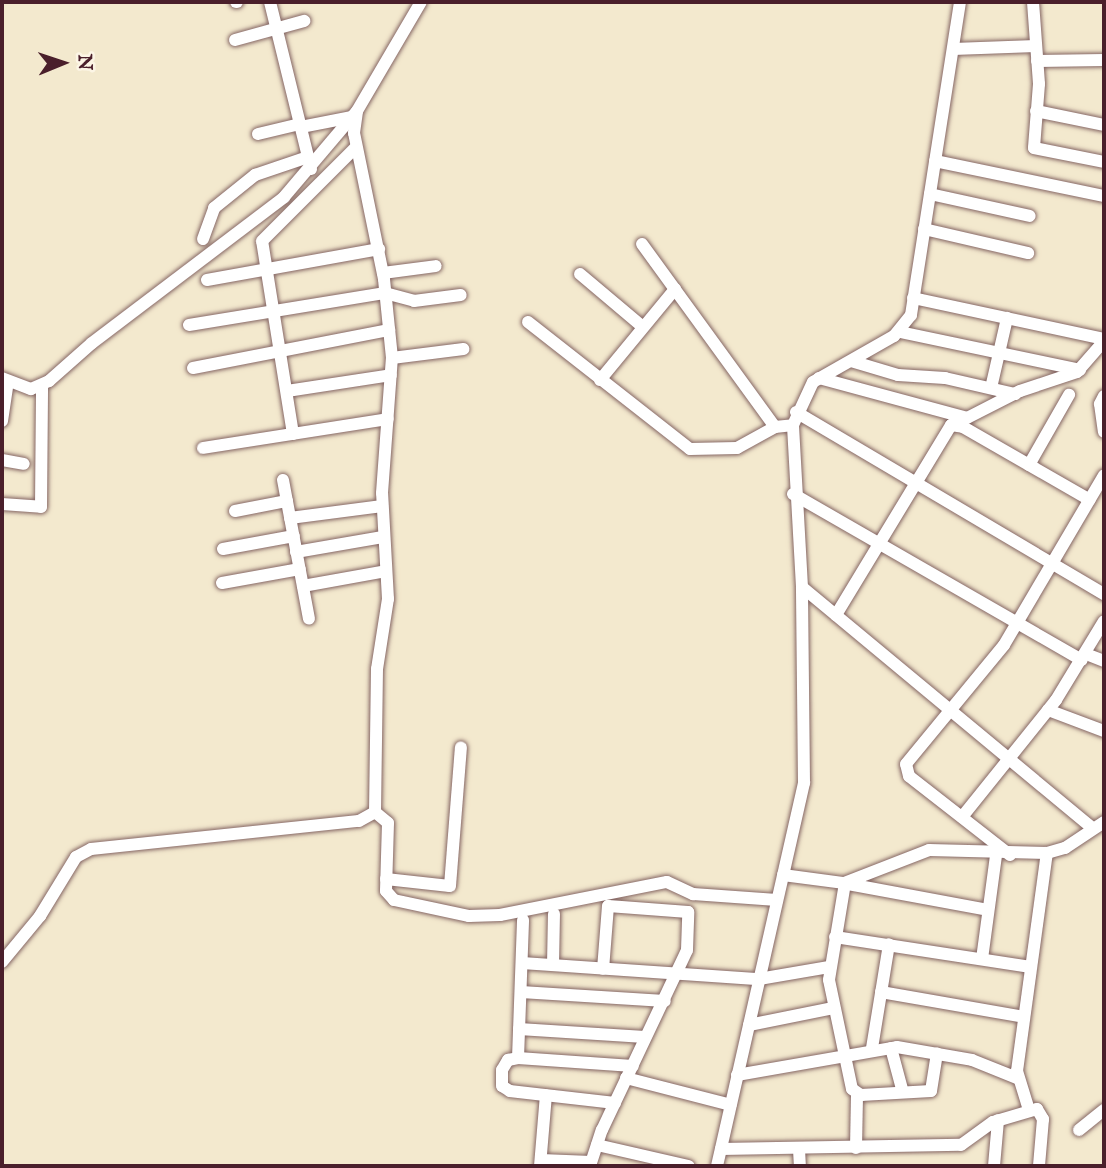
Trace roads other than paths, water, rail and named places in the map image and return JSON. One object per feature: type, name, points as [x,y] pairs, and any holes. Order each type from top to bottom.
[{"type":"street","points":[[270,2],[309,163]]},
{"type":"street","points":[[2,419],[5,379],[31,388],[42,386],[267,211],[355,114],[421,2]]},
{"type":"street","points":[[717,1166],[804,783],[802,587],[793,494],[794,419],[804,393],[819,378],[900,332],[911,315],[960,2]]},
{"type":"street","points":[[1033,2],[1037,61],[1034,148],[1104,162]]},
{"type":"street","points":[[235,40],[304,21]]},
{"type":"street","points":[[953,49],[1036,46]]},
{"type":"street","points":[[1037,61],[1104,60]]},
{"type":"street","points":[[1036,111],[1104,125]]},
{"type":"street","points":[[258,134],[355,114]]},
{"type":"street","points":[[355,114],[356,147],[379,249],[392,358],[382,506],[388,610],[377,669],[375,812]]},
{"type":"street","points":[[293,434],[263,237],[356,147]]},
{"type":"street","points":[[935,161],[1104,196]]},
{"type":"street","points":[[203,239],[214,208],[261,170],[309,163]]},
{"type":"street","points":[[930,194],[1030,216]]},
{"type":"street","points":[[923,229],[1028,253]]},
{"type":"street","points":[[642,244],[775,427]]},
{"type":"street","points":[[207,280],[379,249]]},
{"type":"street","points":[[383,273],[436,266]]},
{"type":"street","points":[[580,274],[643,327]]},
{"type":"street","points":[[600,380],[675,289]]},
{"type":"street","points":[[189,325],[385,293],[414,300],[461,295]]},
{"type":"street","points":[[819,378],[960,418],[1080,370],[1104,340],[913,298]]},
{"type":"street","points":[[991,388],[1007,318]]},
{"type":"street","points":[[528,322],[690,449],[737,448],[794,419]]},
{"type":"street","points":[[193,368],[389,330]]},
{"type":"street","points":[[900,332],[1080,370]]},
{"type":"street","points":[[392,358],[463,349]]},
{"type":"street","points":[[851,361],[898,375],[1015,394]]},
{"type":"street","points":[[287,391],[391,375]]},
{"type":"street","points":[[2,504],[41,507],[42,386]]},
{"type":"street","points":[[1029,465],[1069,395]]},
{"type":"street","points":[[1104,396],[1100,404],[1104,432]]},
{"type":"street","points":[[203,448],[388,419]]},
{"type":"street","points":[[794,419],[914,483],[1104,594]]},
{"type":"street","points":[[836,615],[880,545],[914,483],[954,424],[1090,500]]},
{"type":"street","points":[[2,460],[24,464]]},
{"type":"street","points":[[1003,855],[905,769],[1017,622],[1104,475]]},
{"type":"street","points":[[283,481],[309,618]]},
{"type":"street","points":[[793,494],[1017,622],[1084,657],[1104,661]]},
{"type":"street","points":[[235,511],[287,501]]},
{"type":"street","points":[[290,518],[382,506]]},
{"type":"street","points":[[223,549],[294,536]]},
{"type":"street","points":[[296,552],[383,537]]},
{"type":"street","points":[[222,583],[300,569]]},
{"type":"street","points":[[303,586],[386,571]]},
{"type":"street","points":[[802,587],[1008,756],[1099,825],[1065,848],[1047,853],[1003,855],[921,851],[845,883]]},
{"type":"street","points":[[962,817],[1008,756],[1048,710],[1084,657],[1104,621]]},
{"type":"street","points":[[1048,710],[1104,731]]},
{"type":"street","points":[[386,879],[450,886],[461,747]]},
{"type":"street","points":[[375,812],[385,818],[389,831],[386,891],[394,900],[469,916],[500,915],[659,882],[693,894],[777,901]]},
{"type":"street","points":[[2,962],[40,916],[76,857],[91,849],[359,821],[375,812]]},
{"type":"street","points":[[1029,1110],[1017,1077],[1047,853]]},
{"type":"street","points":[[982,959],[988,910],[1003,855]]},
{"type":"street","points":[[783,875],[845,883],[988,910]]},
{"type":"street","points":[[845,883],[829,967],[833,1008],[842,1054],[850,1084],[857,1094],[856,1148]]},
{"type":"street","points":[[545,1096],[540,1163],[590,1164],[626,1078],[677,976],[687,950],[690,916],[684,910],[608,906],[603,970]]},
{"type":"street","points":[[553,965],[554,914]]},
{"type":"street","points":[[518,1058],[523,920]]},
{"type":"street","points":[[835,937],[1031,967]]},
{"type":"street","points":[[872,1048],[889,944]]},
{"type":"street","points":[[522,963],[677,976],[759,979],[829,967]]},
{"type":"street","points":[[520,992],[664,1001]]},
{"type":"street","points":[[881,992],[1024,1017]]},
{"type":"street","points":[[749,1026],[833,1008]]},
{"type":"street","points":[[519,1029],[645,1037]]},
{"type":"street","points":[[737,1075],[872,1048],[891,1048],[937,1053],[991,1065],[1017,1077]]},
{"type":"street","points":[[891,1048],[902,1089]]},
{"type":"street","points":[[857,1094],[933,1089],[937,1053]]},
{"type":"street","points":[[615,1103],[545,1096],[502,1086],[504,1063],[518,1058],[633,1066]]},
{"type":"street","points":[[626,1078],[730,1105]]},
{"type":"street","points":[[721,1149],[961,1145],[998,1120],[1037,1109],[1042,1115],[1039,1166]]},
{"type":"street","points":[[1079,1130],[1104,1110]]},
{"type":"street","points":[[994,1166],[998,1120]]},
{"type":"street","points":[[597,1145],[689,1166]]},
{"type":"street","points":[[799,1149],[800,1166]]}]
